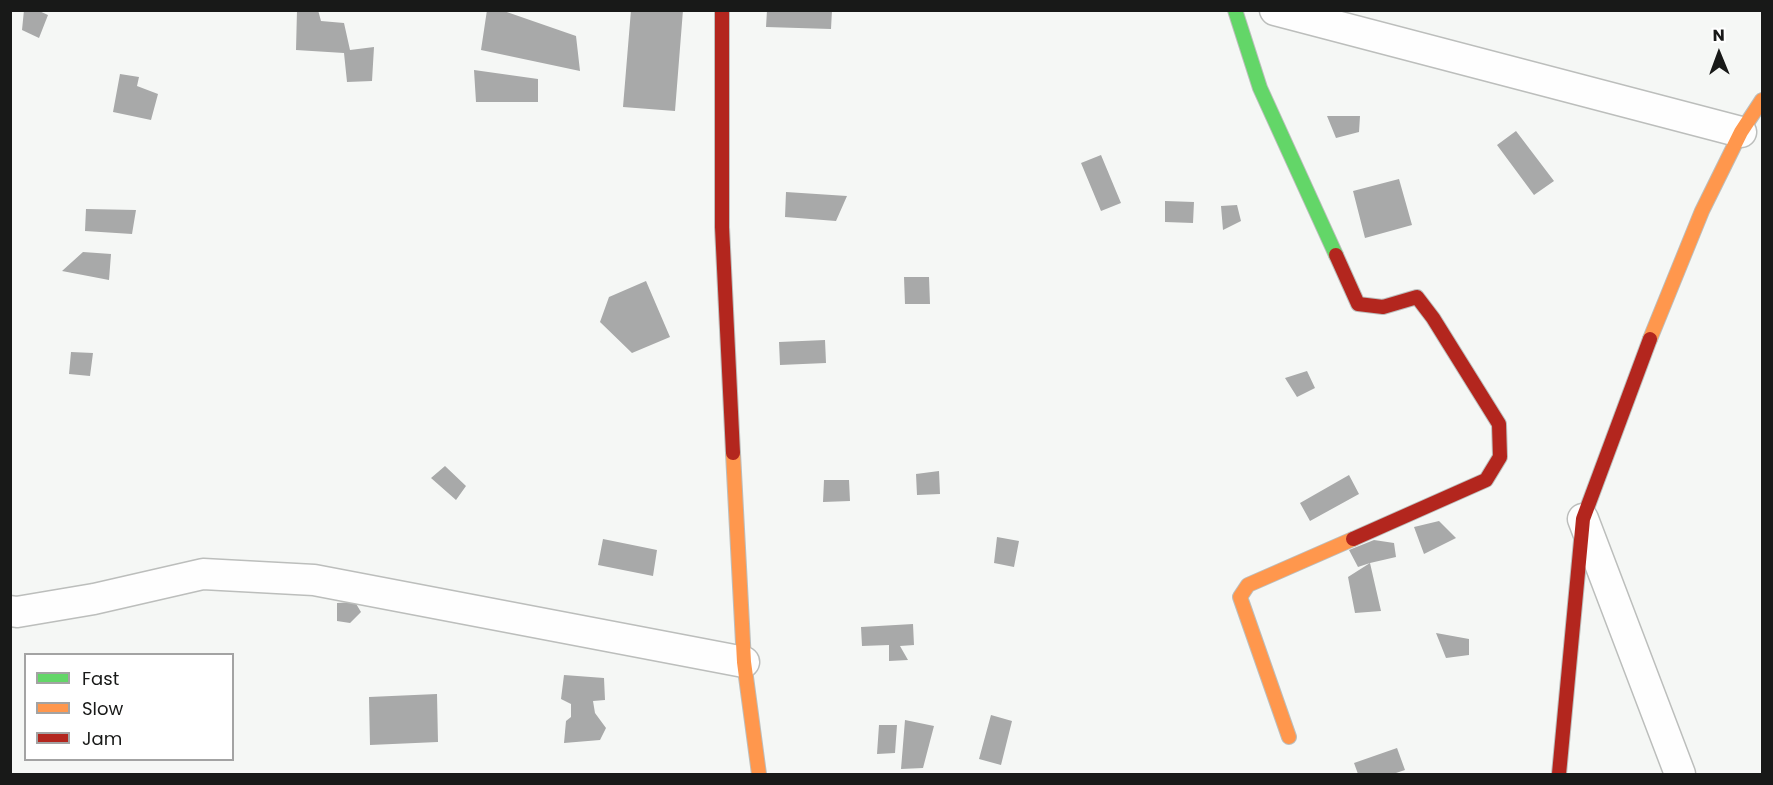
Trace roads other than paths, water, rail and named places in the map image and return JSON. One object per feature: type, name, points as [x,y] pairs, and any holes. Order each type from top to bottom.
[{"type":"street","points":[[722,10],[722,227],[744,662],[759,774]]},
{"type":"street","points":[[1235,10],[1260,88],[1358,304],[1383,307],[1417,297],[1433,318],[1499,424],[1500,457],[1486,480],[1248,585],[1240,597],[1288,736]]},
{"type":"street","points":[[1275,10],[1741,132]]},
{"type":"street","points":[[1559,774],[1583,519],[1657,319],[1702,211],[1741,132],[1762,100]]},
{"type":"street","points":[[1583,519],[1680,774]]},
{"type":"street","points":[[10,611],[17,612],[94,599],[203,574],[314,580],[744,662]]}]
